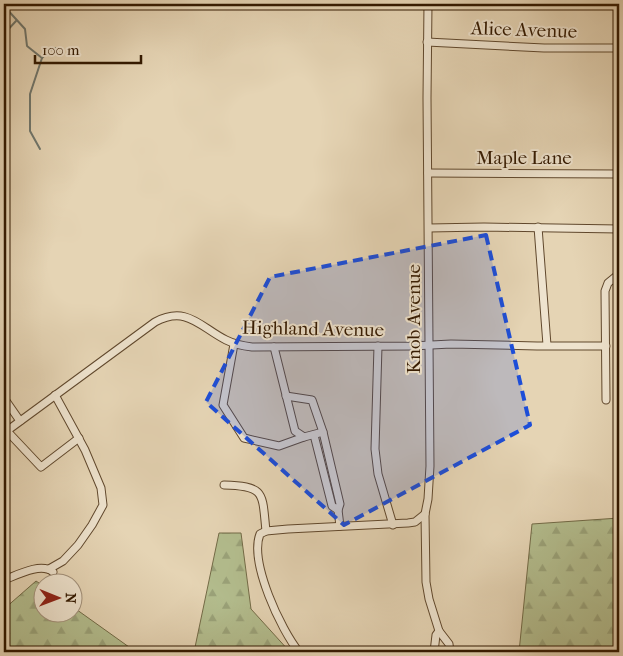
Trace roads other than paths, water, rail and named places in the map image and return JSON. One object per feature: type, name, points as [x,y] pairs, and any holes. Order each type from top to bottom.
[{"type":"street","name":"Knob Avenue","points":[[428,4],[430,466],[428,499],[424,514],[426,582],[439,631],[449,644],[450,652]]},
{"type":"street","name":"Alice Avenue","points":[[428,42],[544,48],[619,48]]},
{"type":"street","name":"Maple Lane","points":[[428,173],[619,174]]},
{"type":"street","points":[[429,228],[538,227],[619,229]]},
{"type":"street","points":[[538,227],[547,345]]},
{"type":"street","points":[[606,400],[605,291],[608,283],[619,274]]},
{"type":"street","name":"Highland Avenue","points":[[5,432],[155,322],[171,315],[193,320],[234,344],[252,347],[429,344],[606,346]]},
{"type":"street","points":[[234,344],[223,405],[244,438],[279,446],[322,432]]},
{"type":"street","points":[[378,346],[375,449],[378,474],[393,525]]},
{"type":"street","points":[[274,347],[295,431],[304,437]]},
{"type":"street","points":[[4,580],[39,568],[51,571],[78,545],[103,505],[101,488],[79,438],[55,396]]},
{"type":"street","points":[[286,396],[312,400],[340,504],[338,510],[340,526]]},
{"type":"street","points":[[4,398],[20,421]]},
{"type":"street","points":[[5,432],[41,467],[79,438]]},
{"type":"street","points":[[314,435],[332,506],[338,510]]},
{"type":"street","points":[[224,485],[247,486],[254,488],[258,492],[263,506],[264,532]]},
{"type":"street","points":[[299,652],[289,640],[280,623],[266,585],[259,558],[259,536],[264,532],[340,526],[393,525],[415,522],[424,514]]},
{"type":"street","points":[[434,652],[436,635],[439,631]]},
{"type":"waterway","points":[[4,6],[25,29],[27,46],[42,58],[50,50],[56,48]]},
{"type":"waterway","points":[[4,34],[16,21]]},
{"type":"waterway","points":[[40,149],[30,131],[30,94],[42,58]]},
{"type":"waterway","points":[[4,123],[6,139]]}]
